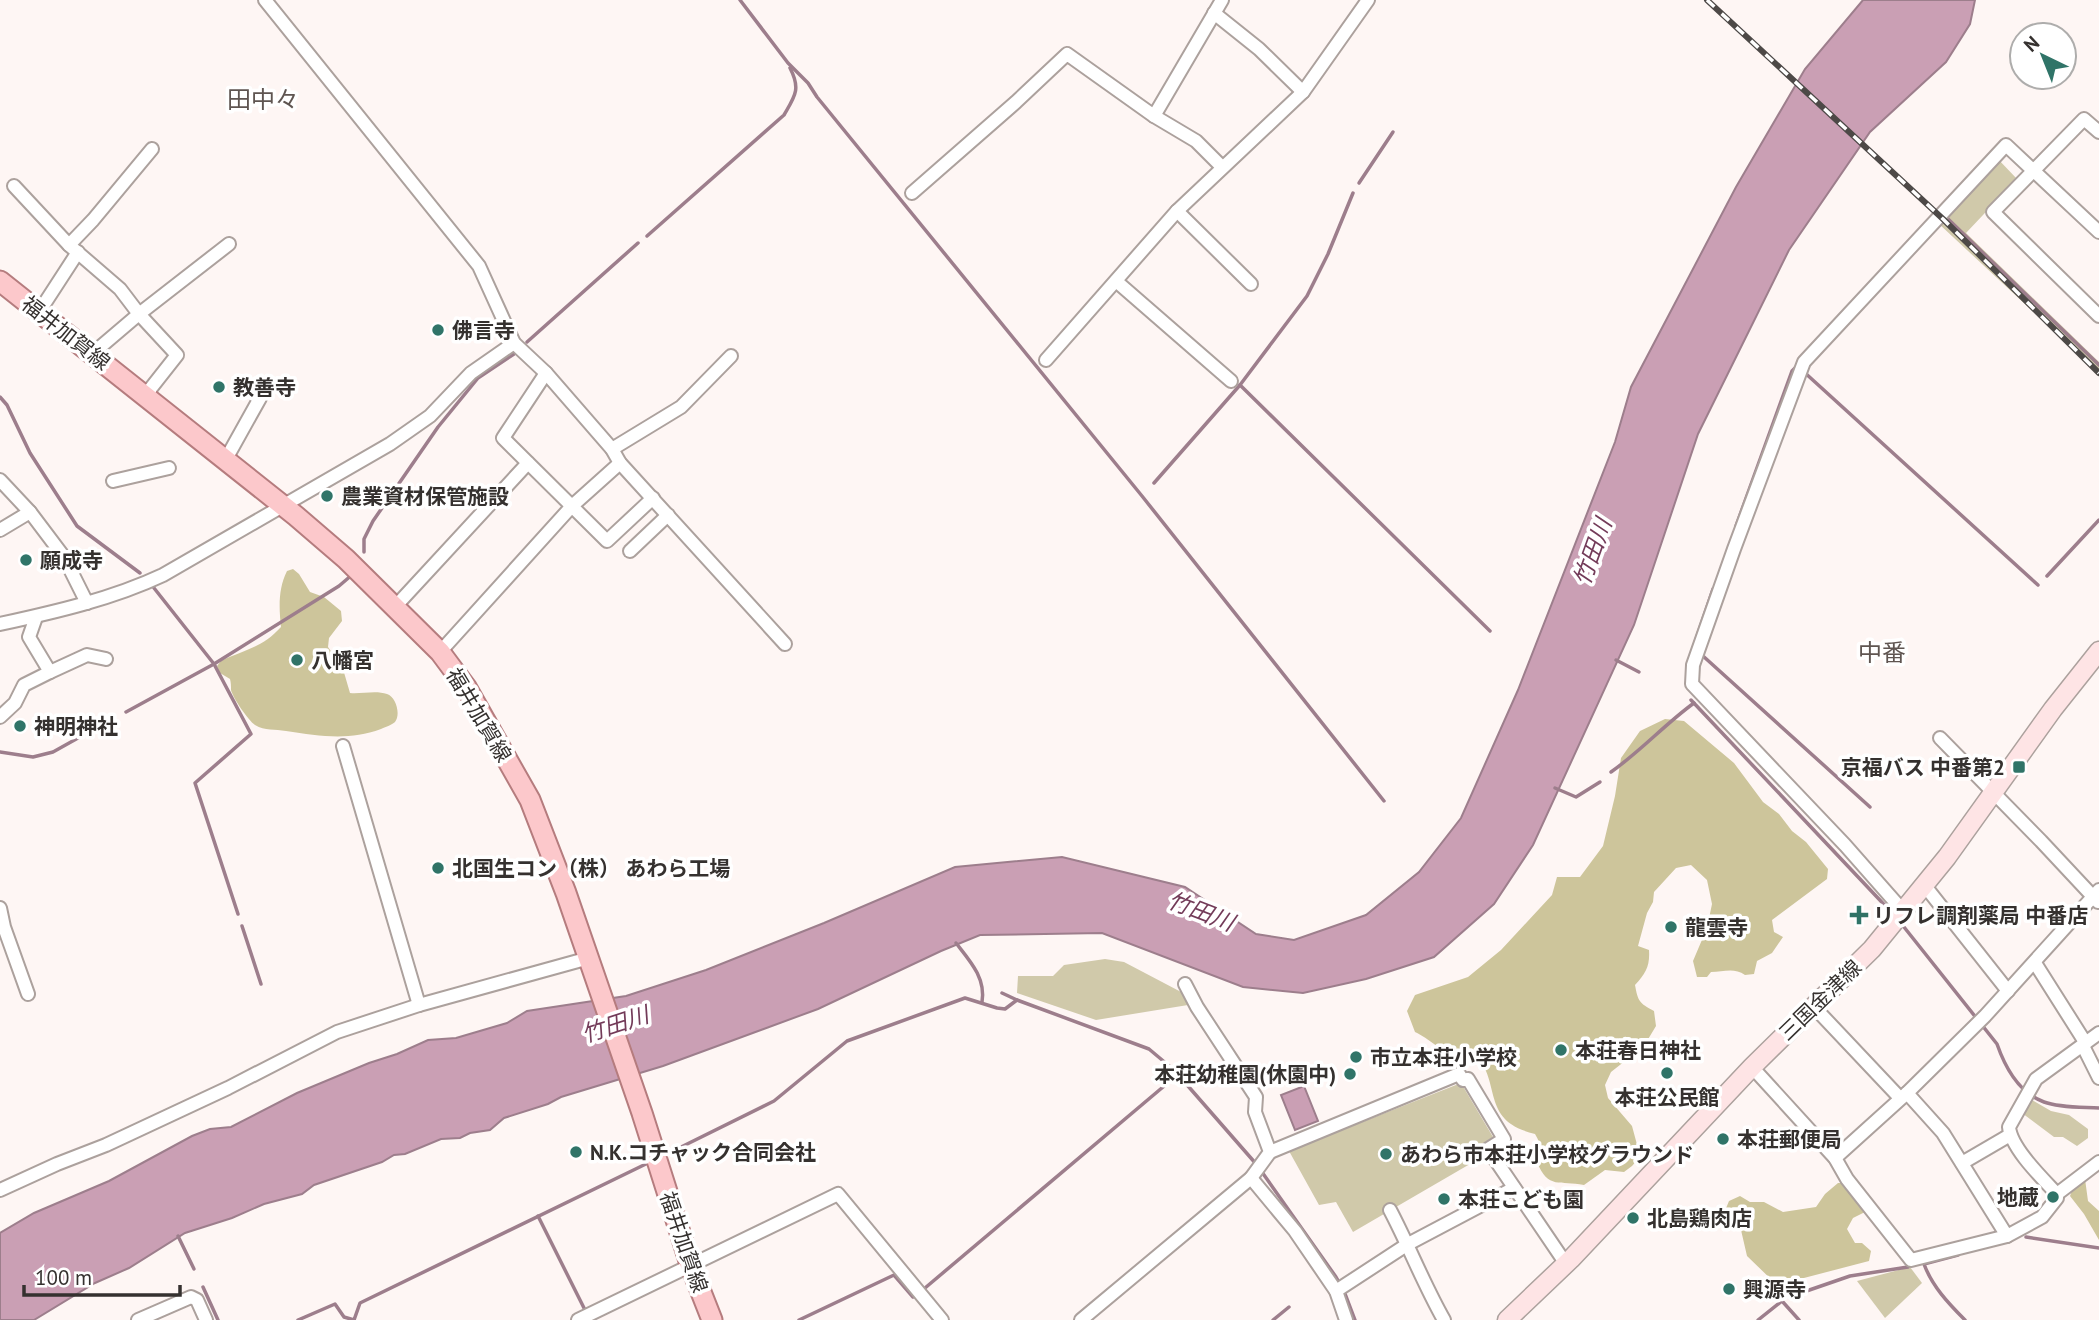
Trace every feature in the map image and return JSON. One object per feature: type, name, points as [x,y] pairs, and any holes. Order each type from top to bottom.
[{"type":"main road","name":"福井加賀線","points":[[0,281],[226,459],[345,559],[440,652],[466,687],[530,800],[589,957],[690,1265],[712,1320]]},
{"type":"main road","name":"三国金津線","points":[[1507,1320],[1566,1264],[1752,1067],[1815,1008],[1872,949],[1925,886],[1995,793],[2053,709],[2097,657]]},
{"type":"street","points":[[265,0],[479,267],[514,343],[546,373],[612,449],[620,463],[785,644]]},
{"type":"street","points":[[1154,116],[1222,0]]},
{"type":"street","points":[[1046,360],[1177,211],[1303,92],[1368,0]]},
{"type":"street","points":[[1214,13],[1259,49],[1303,92]]},
{"type":"street","points":[[912,193],[1067,54],[1154,116],[1196,141],[1222,167]]},
{"type":"street","points":[[2099,132],[2084,119],[1993,212],[2099,316]]},
{"type":"street","points":[[1900,917],[1845,845],[1692,684],[1693,665],[1804,362],[2006,145],[2099,232]]},
{"type":"street","points":[[39,312],[93,220],[152,149]]},
{"type":"street","points":[[14,186],[74,249],[120,289],[177,355],[150,388],[147,397]]},
{"type":"street","points":[[1177,211],[1251,284]]},
{"type":"street","points":[[92,354],[229,244]]},
{"type":"street","points":[[1116,281],[1231,381]]},
{"type":"street","points":[[0,624],[87,603],[163,575],[390,444],[430,416],[471,373],[514,343]]},
{"type":"street","points":[[612,449],[681,407],[731,356]]},
{"type":"street","points":[[546,373],[503,438],[607,541],[653,498]]},
{"type":"street","points":[[226,459],[260,398]]},
{"type":"street","points":[[394,608],[528,463]]},
{"type":"street","points":[[440,652],[572,506],[620,463]]},
{"type":"street","points":[[113,481],[169,468]]},
{"type":"street","points":[[0,480],[30,512],[64,556],[87,603]]},
{"type":"street","points":[[0,530],[30,512]]},
{"type":"street","points":[[630,551],[668,515]]},
{"type":"street","points":[[36,617],[29,637],[50,672]]},
{"type":"street","points":[[0,717],[15,702],[24,685],[87,654],[106,659]]},
{"type":"street","points":[[1835,1158],[1988,1013],[2097,897],[1940,738]]},
{"type":"street","points":[[343,746],[419,1005]]},
{"type":"street","points":[[1925,886],[2008,991]]},
{"type":"street","points":[[0,908],[28,994]]},
{"type":"street","points":[[0,1190],[106,1145],[228,1088],[337,1032],[419,1005],[589,957]]},
{"type":"street","points":[[2035,963],[2085,1042],[2084,1048],[2099,1078]]},
{"type":"street","points":[[1185,984],[1256,1097],[1255,1112],[1270,1152]]},
{"type":"street","points":[[1815,1008],[1943,1133],[2007,1236]]},
{"type":"street","points":[[2057,1194],[2033,1168],[2010,1135],[2009,1126],[2036,1079],[2099,1033]]},
{"type":"street","points":[[1752,1067],[1835,1158],[1847,1179],[1911,1260],[2007,1236],[2042,1217],[2057,1198],[2057,1194],[2099,1163]]},
{"type":"street","points":[[1082,1320],[1251,1178],[1270,1152],[1459,1074],[1463,1080],[1468,1079],[1504,1139],[1488,1149],[1566,1264]]},
{"type":"street","points":[[1962,1163],[2010,1135]]},
{"type":"street","points":[[1251,1178],[1295,1231],[1336,1291],[1346,1320]]},
{"type":"street","points":[[1336,1291],[1408,1244],[1514,1188]]},
{"type":"street","points":[[578,1320],[838,1194],[942,1320]]},
{"type":"street","points":[[1390,1210],[1444,1320]]},
{"type":"street","points":[[138,1320],[191,1297],[197,1300],[206,1320]]},
{"type":"shaded area","points":[[1997,158],[2017,179],[1966,233],[2099,362],[2099,373],[1938,223]]},
{"type":"shaded area","points":[[293,569],[310,592],[324,597],[341,611],[342,621],[329,638],[328,647],[343,669],[350,693],[378,692],[390,696],[397,710],[394,723],[369,733],[322,736],[263,728],[255,725],[241,709],[232,694],[230,679],[220,673],[217,666],[221,661],[260,644],[281,627],[282,585],[287,571]]},
{"type":"shaded area","points":[[1665,719],[1684,721],[1734,763],[1763,802],[1779,814],[1828,869],[1827,879],[1772,920],[1774,932],[1783,937],[1772,953],[1757,961],[1754,974],[1745,975],[1728,970],[1711,972],[1707,977],[1697,977],[1693,961],[1707,928],[1712,904],[1707,880],[1691,865],[1676,868],[1654,892],[1638,946],[1649,950],[1649,961],[1645,973],[1635,985],[1640,1001],[1654,1011],[1656,1026],[1644,1046],[1611,1072],[1605,1085],[1608,1098],[1632,1126],[1639,1158],[1624,1172],[1605,1170],[1584,1185],[1556,1182],[1546,1177],[1537,1162],[1540,1148],[1535,1134],[1517,1128],[1506,1120],[1499,1110],[1488,1076],[1473,1052],[1451,1052],[1440,1048],[1415,1032],[1407,1011],[1415,995],[1468,977],[1501,950],[1552,895],[1557,877],[1580,877],[1603,846],[1621,758],[1640,731]]},
{"type":"shaded area","points":[[1105,959],[1124,962],[1183,993],[1188,1005],[1096,1020],[1017,993],[1018,976],[1053,976],[1064,965]]},
{"type":"shaded area","name":"あわら市本荘小学校グラウンド","points":[[1461,1083],[1493,1137],[1477,1147],[1482,1157],[1353,1232],[1336,1202],[1319,1205],[1289,1151]]},
{"type":"shaded area","points":[[2032,1100],[2051,1111],[2069,1115],[2088,1129],[2088,1138],[2077,1146],[2063,1137],[2054,1137],[2022,1113]]},
{"type":"shaded area","points":[[2085,1179],[2088,1201],[2099,1211],[2099,1240],[2070,1196]]},
{"type":"shaded area","points":[[1838,1183],[1843,1183],[1867,1211],[1853,1218],[1847,1229],[1855,1243],[1862,1243],[1871,1251],[1869,1261],[1777,1285],[1747,1256],[1741,1230],[1734,1231],[1722,1218],[1729,1201],[1740,1196],[1750,1202],[1764,1202],[1783,1212],[1816,1207],[1825,1194]]},
{"type":"shaded area","points":[[1910,1267],[1922,1283],[1885,1318],[1857,1281]]},
{"type":"water","name":"竹田川","points":[[1863,0],[1975,0],[1970,24],[1946,62],[1870,132],[1789,250],[1698,434],[1634,625],[1533,845],[1494,904],[1434,957],[1366,979],[1303,993],[1243,987],[1102,933],[980,935],[818,1009],[663,1066],[561,1097],[504,1118],[490,1130],[470,1133],[460,1138],[441,1139],[314,1185],[302,1194],[264,1204],[232,1218],[185,1233],[129,1268],[95,1283],[34,1320],[0,1320],[0,1233],[34,1213],[109,1181],[192,1136],[210,1129],[231,1127],[297,1093],[428,1040],[456,1038],[507,1023],[527,1011],[626,996],[706,970],[955,867],[1062,857],[1185,887],[1256,934],[1294,940],[1366,915],[1419,872],[1461,818],[1518,690],[1615,442],[1631,387],[1736,187],[1805,69]]},
{"type":"water","points":[[1304,1086],[1318,1121],[1295,1130],[1281,1095]]},
{"type":"waterway","points":[[740,0],[788,63],[808,83],[1142,496],[1384,801]]},
{"type":"waterway","points":[[647,236],[784,115],[796,87],[790,68]]},
{"type":"waterway","points":[[1359,183],[1393,132]]},
{"type":"waterway","points":[[1154,483],[1240,385],[1307,296],[1353,193]]},
{"type":"waterway","points":[[1946,217],[2099,365]]},
{"type":"waterway","points":[[527,342],[638,243]]},
{"type":"waterway","points":[[364,552],[364,539],[373,521],[438,427],[478,378],[514,354]]},
{"type":"waterway","points":[[1736,526],[1792,371],[1799,364]]},
{"type":"waterway","points":[[1804,372],[2038,585]]},
{"type":"waterway","points":[[1240,385],[1490,631]]},
{"type":"waterway","points":[[0,397],[7,405],[30,453],[77,526],[140,573]]},
{"type":"waterway","points":[[2047,576],[2099,520]]},
{"type":"waterway","points":[[126,712],[214,664],[339,586],[353,574]]},
{"type":"waterway","points":[[154,588],[214,664],[251,734],[195,783],[238,914]]},
{"type":"waterway","points":[[1691,654],[1713,589]]},
{"type":"waterway","points":[[1703,656],[1870,807]]},
{"type":"waterway","points":[[1616,660],[1639,672]]},
{"type":"waterway","points":[[1691,700],[1893,914]]},
{"type":"waterway","points":[[1611,772],[1694,703]]},
{"type":"waterway","points":[[0,752],[33,757],[53,752],[112,719]]},
{"type":"waterway","points":[[1555,788],[1576,797],[1600,782]]},
{"type":"waterway","points":[[1900,922],[1997,1044],[2020,1086],[2035,1098],[2050,1104],[2099,1108]]},
{"type":"waterway","points":[[242,926],[261,984]]},
{"type":"waterway","points":[[956,943],[979,978],[982,985],[982,1002]]},
{"type":"waterway","points":[[1002,993],[1149,1049],[1174,1070],[1257,1165],[1336,1277],[1355,1320]]},
{"type":"waterway","points":[[671,1152],[774,1101],[847,1041],[965,998],[1005,1009],[1017,1000]]},
{"type":"waterway","points":[[925,1288],[1176,1076]]},
{"type":"waterway","points":[[298,1320],[335,1304],[344,1317],[354,1320],[360,1303],[650,1162]]},
{"type":"waterway","points":[[538,1216],[585,1310]]},
{"type":"waterway","points":[[178,1236],[194,1269]]},
{"type":"waterway","points":[[2026,1237],[2099,1248]]},
{"type":"waterway","points":[[1958,1255],[1924,1264],[1936,1287],[1965,1320]]},
{"type":"waterway","points":[[1792,1296],[1850,1276],[1908,1267]]},
{"type":"waterway","points":[[799,1320],[894,1275],[913,1297]]},
{"type":"waterway","points":[[203,1287],[218,1320]]},
{"type":"waterway","points":[[1758,1320],[1782,1301],[1799,1320]]},
{"type":"waterway","points":[[1273,1320],[1289,1307]]},
{"type":"railway","points":[[1707,0],[1943,219],[2099,373]]},
{"type":"place","name":"佛言寺","points":[[438,330]]},
{"type":"place","name":"教善寺","points":[[219,387]]},
{"type":"place","name":"農業資材保管施設","points":[[327,496]]},
{"type":"place","name":"願成寺","points":[[26,560]]},
{"type":"place","name":"八幡宮","points":[[297,660]]},
{"type":"place","name":"神明神社","points":[[20,726]]},
{"type":"place","name":"京福バス 中番第2","points":[[2019,767]]},
{"type":"place","name":"北国生コン（株） あわら工場","points":[[438,868]]},
{"type":"place","name":"リフレ調剤薬局 中番店","points":[[1859,915]]},
{"type":"place","name":"龍雲寺","points":[[1671,927]]},
{"type":"place","name":"本荘春日神社","points":[[1561,1050]]},
{"type":"place","name":"市立本荘小学校","points":[[1356,1057]]},
{"type":"place","name":"本荘公民館","points":[[1667,1073]]},
{"type":"place","name":"本荘幼稚園(休園中)","points":[[1350,1074]]},
{"type":"place","name":"本荘郵便局","points":[[1723,1139]]},
{"type":"place","name":"N.K.コチャック合同会社","points":[[576,1152]]},
{"type":"place","name":"あわら市本荘小学校グラウンド","points":[[1386,1154]]},
{"type":"place","name":"地蔵","points":[[2053,1197]]},
{"type":"place","name":"本荘こども園","points":[[1444,1199]]},
{"type":"place","name":"北島鶏肉店","points":[[1633,1218]]},
{"type":"place","name":"興源寺","points":[[1729,1289]]},
{"type":"district","name":"田中々","points":[[263,99]]},
{"type":"district","name":"中番","points":[[1882,652]]}]
